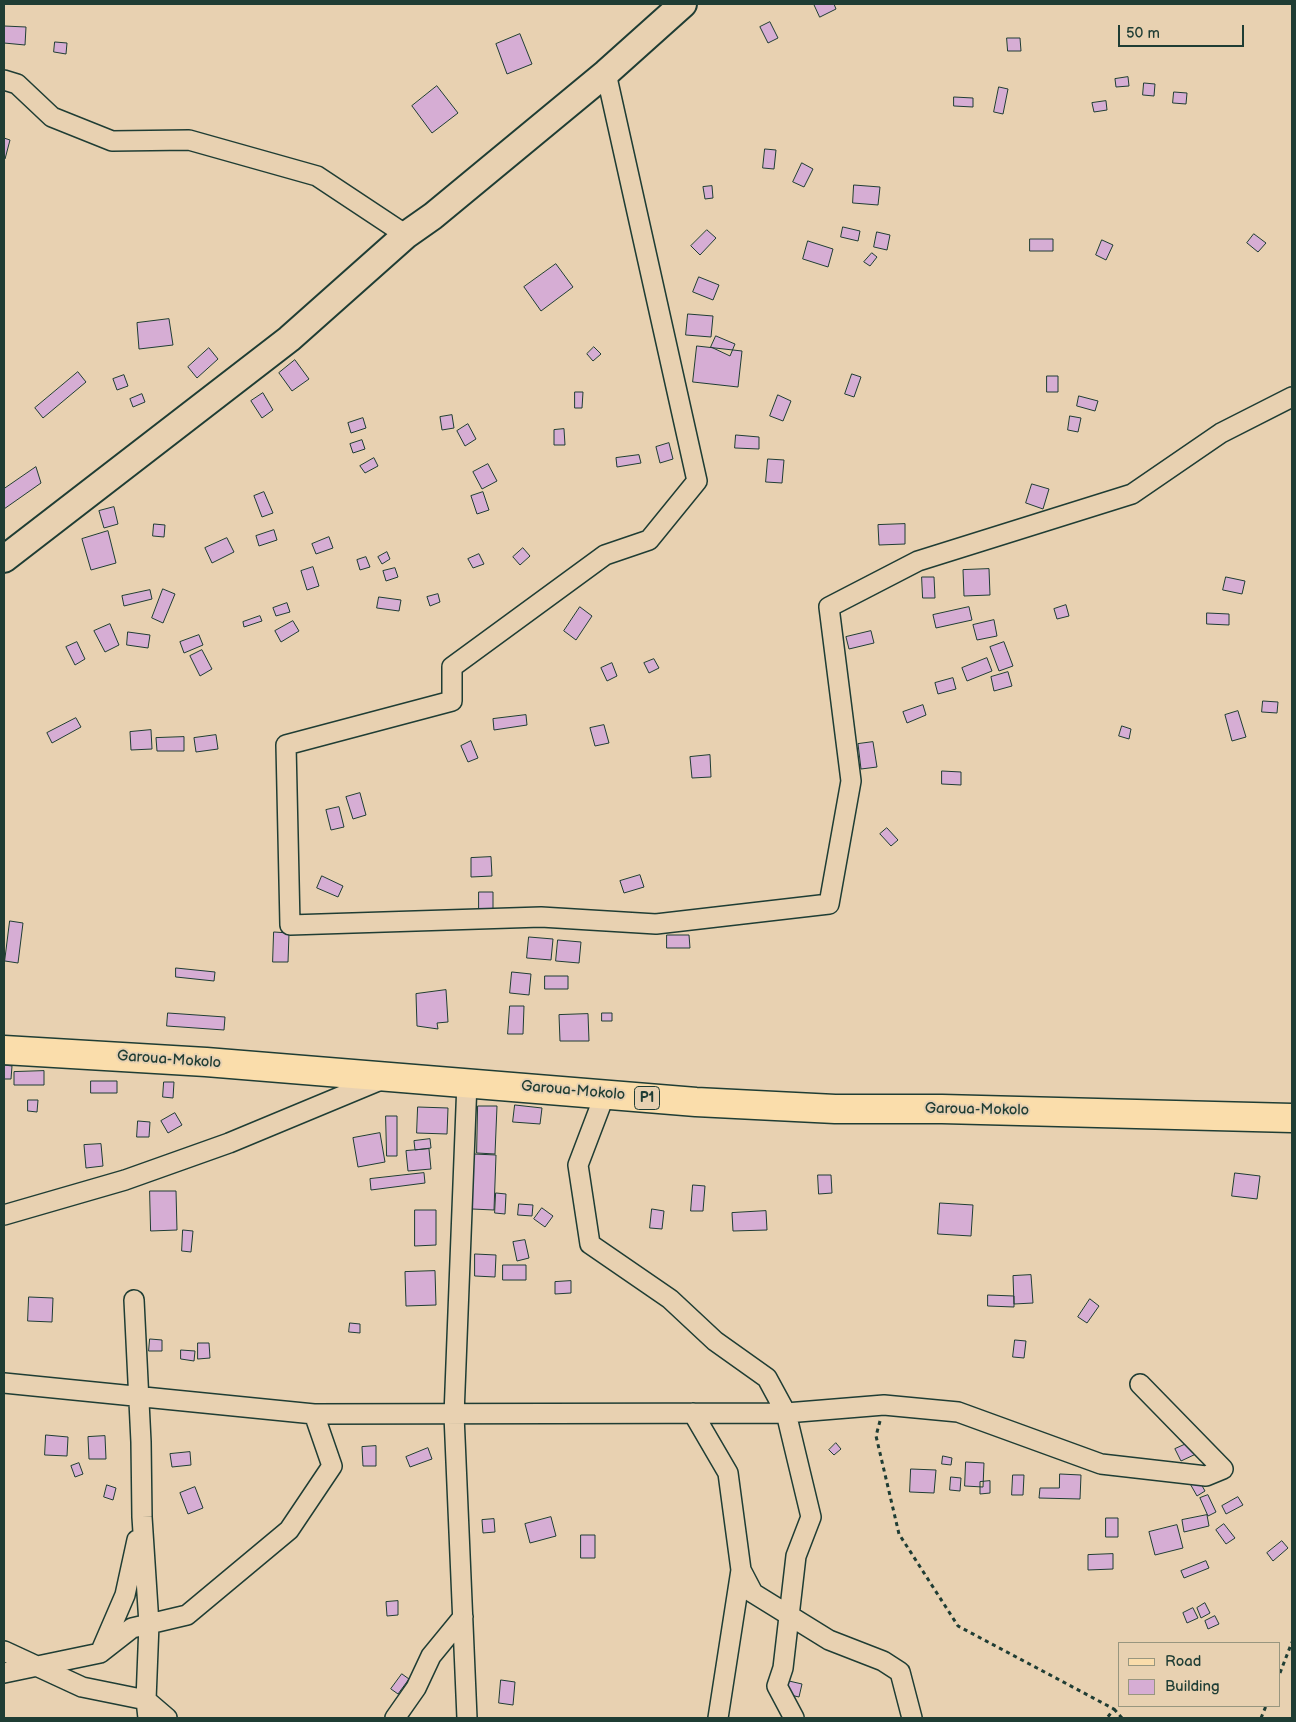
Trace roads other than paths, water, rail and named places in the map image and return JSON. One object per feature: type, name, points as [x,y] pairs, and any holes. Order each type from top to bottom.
[{"type":"main road","points":[[4,559],[289,339],[406,236],[433,216],[606,73],[683,4]]},
{"type":"main road","name":"Garoua-Mokolo","points":[[4,1050],[391,1076],[696,1102],[835,1109],[951,1109],[1292,1118]]},
{"type":"street","points":[[606,73],[697,481],[649,540],[605,555],[452,667],[452,701],[286,745],[290,925],[541,917],[656,924],[829,904],[851,781],[829,607],[918,561],[1132,494],[1221,433],[1292,397]]},
{"type":"street","points":[[4,80],[16,84],[52,117],[112,141],[189,140],[317,176],[406,236]]},
{"type":"street","points":[[4,1215],[125,1180],[229,1143],[391,1076]]},
{"type":"street","points":[[467,1082],[454,1415],[467,1718]]},
{"type":"street","points":[[605,1094],[578,1165],[590,1244],[670,1299],[715,1341],[767,1378],[786,1413],[811,1517],[796,1556],[783,1668],[777,1686],[794,1718]]},
{"type":"street","points":[[134,1300],[142,1517],[149,1624],[147,1709]]},
{"type":"street","points":[[4,1383],[314,1414],[786,1413],[884,1405],[958,1412],[1100,1464],[1206,1476],[1223,1469],[1140,1384]]},
{"type":"street","points":[[693,1413],[728,1473],[741,1570],[718,1718]]},
{"type":"street","points":[[4,1673],[100,1653],[132,1628],[187,1615],[288,1530],[332,1466],[314,1414]]},
{"type":"street","points":[[100,1653],[126,1595],[142,1517]]},
{"type":"street","points":[[741,1570],[753,1592],[829,1640],[883,1660],[900,1672],[912,1718]]},
{"type":"street","points":[[395,1718],[416,1688],[431,1656],[463,1617]]},
{"type":"street","points":[[4,1651],[82,1687],[147,1709],[167,1718]]}]
